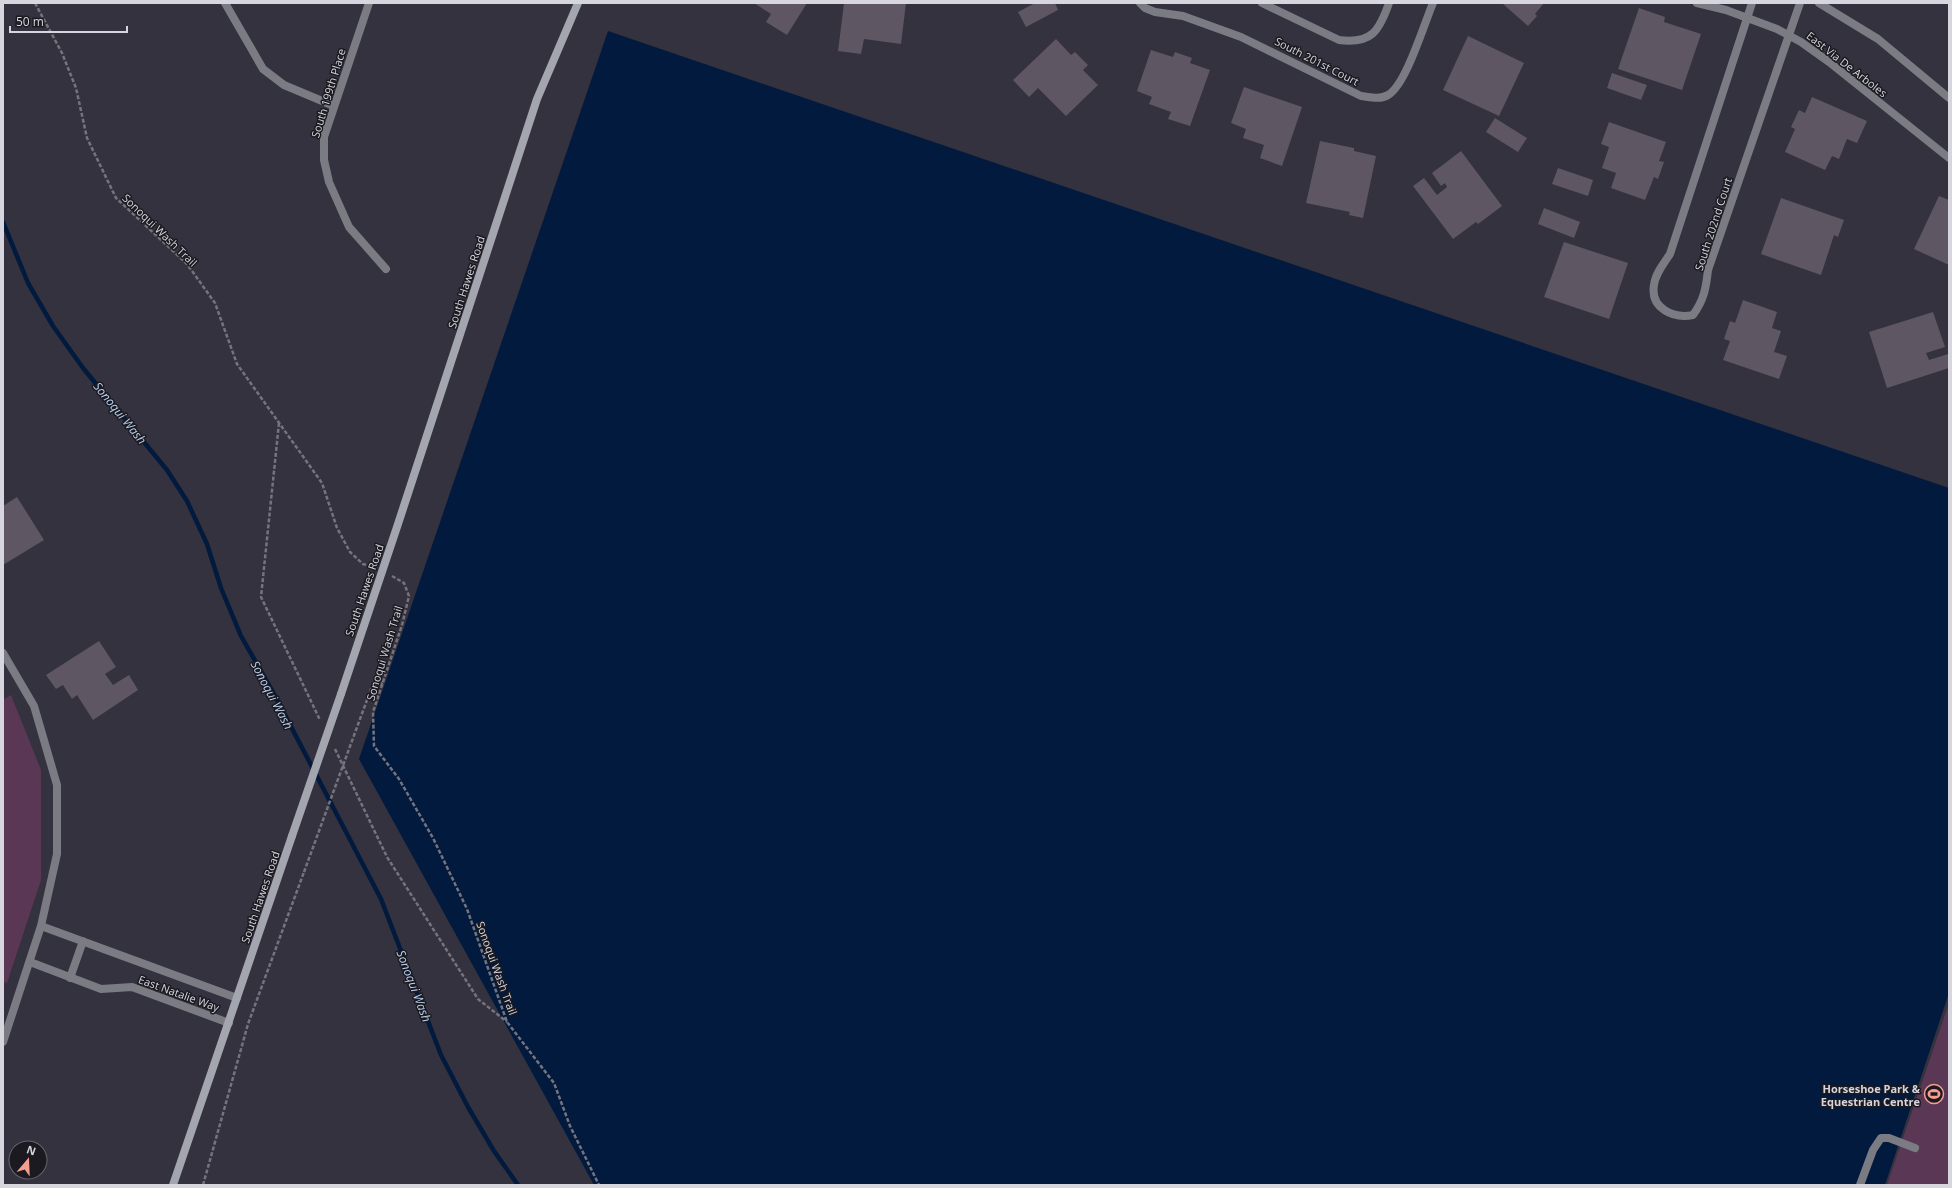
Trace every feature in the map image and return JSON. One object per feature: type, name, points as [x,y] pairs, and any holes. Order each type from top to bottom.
[{"type":"main road","name":"South Hawes Road","points":[[173,1185],[341,694],[537,99],[578,3]]},
{"type":"street","points":[[225,3],[263,69],[284,85],[334,106]]},
{"type":"street","name":"South 199th Place","points":[[369,3],[324,137],[324,160],[329,182],[349,227],[386,269]]},
{"type":"street","name":"South 201st Court","points":[[1140,3],[1145,8],[1156,12],[1183,16],[1241,37],[1361,96],[1376,98],[1388,95],[1397,87],[1404,75],[1433,3]]},
{"type":"street","points":[[1262,3],[1339,40],[1351,41],[1369,37],[1377,30],[1388,3]]},
{"type":"street","name":"East Via De Arboles","points":[[1697,3],[1747,18],[1777,29],[1788,35],[1829,62],[1949,158]]},
{"type":"street","name":"South 202nd Court","points":[[1752,3],[1670,254],[1654,284],[1654,297],[1658,306],[1666,312],[1682,317],[1693,315],[1702,304],[1706,293],[1708,270],[1800,3]]},
{"type":"street","points":[[1820,3],[1878,39],[1949,98]]},
{"type":"street","points":[[3,653],[34,706],[57,785],[57,854],[41,926],[3,1042]]},
{"type":"street","name":"East Natalie Way","points":[[41,926],[237,998]]},
{"type":"street","points":[[70,978],[83,941]]},
{"type":"street","name":"East Natalie Way","points":[[30,962],[101,989],[132,987],[229,1023]]},
{"type":"street","points":[[3,1012],[12,1015]]},
{"type":"street","points":[[1860,1185],[1873,1150],[1881,1138],[1889,1138],[1915,1148]]},
{"type":"path","name":"Sonoqui Wash Trail","points":[[34,3],[62,53],[76,88],[87,138],[116,198],[187,264],[215,303],[237,364],[322,483],[337,528],[350,552],[363,564],[382,570],[404,583],[409,596],[402,625],[373,712],[374,746],[398,779],[433,838],[467,909],[507,1022],[554,1083],[570,1126],[599,1185]]},
{"type":"path","points":[[279,423],[261,597],[322,724]]},
{"type":"path","points":[[203,1185],[248,1024],[371,689],[383,683]]},
{"type":"path","points":[[332,745],[387,857],[478,999],[507,1022]]},
{"type":"shaded area","points":[[11,695],[41,770],[41,880],[7,983],[3,982],[3,700]]},
{"type":"shaded area","name":"Horseshoe Park & Equestrian Centre","points":[[1949,1003],[1949,1185],[1887,1185]]},
{"type":"water","points":[[608,31],[1949,488],[1949,993],[1885,1185],[594,1185],[359,759]]},
{"type":"building","points":[[754,3],[807,3],[787,35],[766,22],[771,14]]},
{"type":"building","points":[[844,3],[906,3],[901,44],[864,39],[861,54],[838,51]]},
{"type":"building","points":[[1035,3],[1055,3],[1058,10],[1026,27],[1018,12]]},
{"type":"building","points":[[1502,3],[1544,3],[1535,14],[1537,16],[1528,26]]},
{"type":"building","points":[[1639,8],[1665,17],[1664,22],[1701,34],[1682,90],[1618,69]]},
{"type":"building","points":[[1468,36],[1524,63],[1499,116],[1443,90]]},
{"type":"building","points":[[1056,39],[1071,55],[1075,52],[1088,65],[1083,70],[1098,85],[1066,116],[1038,88],[1029,97],[1013,80]]},
{"type":"building","points":[[1151,50],[1173,57],[1175,52],[1192,58],[1190,63],[1210,70],[1190,126],[1168,119],[1171,112],[1149,104],[1152,97],[1137,91]]},
{"type":"building","points":[[1612,73],[1647,85],[1641,100],[1607,88]]},
{"type":"building","points":[[1244,87],[1302,107],[1282,166],[1260,158],[1264,145],[1243,138],[1246,129],[1231,123]]},
{"type":"building","points":[[1812,97],[1867,121],[1857,143],[1847,139],[1839,159],[1832,156],[1825,170],[1785,152],[1795,129],[1791,127],[1799,110],[1805,113]]},
{"type":"building","points":[[1495,118],[1527,138],[1518,152],[1486,132]]},
{"type":"building","points":[[1609,122],[1666,142],[1659,161],[1664,162],[1658,179],[1654,177],[1645,200],[1611,188],[1616,173],[1602,168],[1609,147],[1601,144]]},
{"type":"building","points":[[1320,141],[1354,148],[1354,151],[1376,156],[1363,218],[1349,215],[1350,212],[1306,203]]},
{"type":"building","points":[[1461,151],[1502,206],[1478,224],[1476,222],[1453,239],[1413,186],[1424,178],[1437,195],[1447,187],[1445,183],[1441,186],[1432,173]]},
{"type":"building","points":[[1558,168],[1593,180],[1588,196],[1552,184]]},
{"type":"building","points":[[1939,196],[1949,200],[1949,265],[1914,249]]},
{"type":"building","points":[[1781,198],[1844,220],[1838,237],[1834,235],[1821,275],[1761,254]]},
{"type":"building","points":[[1544,208],[1580,222],[1574,238],[1538,224]]},
{"type":"building","points":[[1564,242],[1628,263],[1609,319],[1544,297]]},
{"type":"building","points":[[1743,300],[1777,312],[1772,328],[1781,331],[1774,352],[1787,356],[1779,379],[1723,360],[1730,341],[1724,339],[1730,321],[1735,323]]},
{"type":"building","points":[[1933,312],[1945,347],[1926,353],[1929,360],[1948,354],[1949,368],[1887,388],[1869,332]]},
{"type":"building","points":[[17,497],[44,540],[3,565],[3,506]]},
{"type":"building","points":[[99,641],[116,667],[105,674],[113,685],[129,675],[138,690],[93,720],[77,695],[72,699],[63,685],[56,689],[46,675]]},
{"type":"waterway","name":"Sonoqui Wash","points":[[3,222],[28,283],[53,326],[83,368],[167,470],[187,501],[207,544],[221,588],[241,636],[274,694],[381,899],[441,1055],[468,1107],[494,1151],[518,1185]]},
{"type":"place","name":"Horseshoe Park & Equestrian Centre","points":[[1934,1094]]}]
